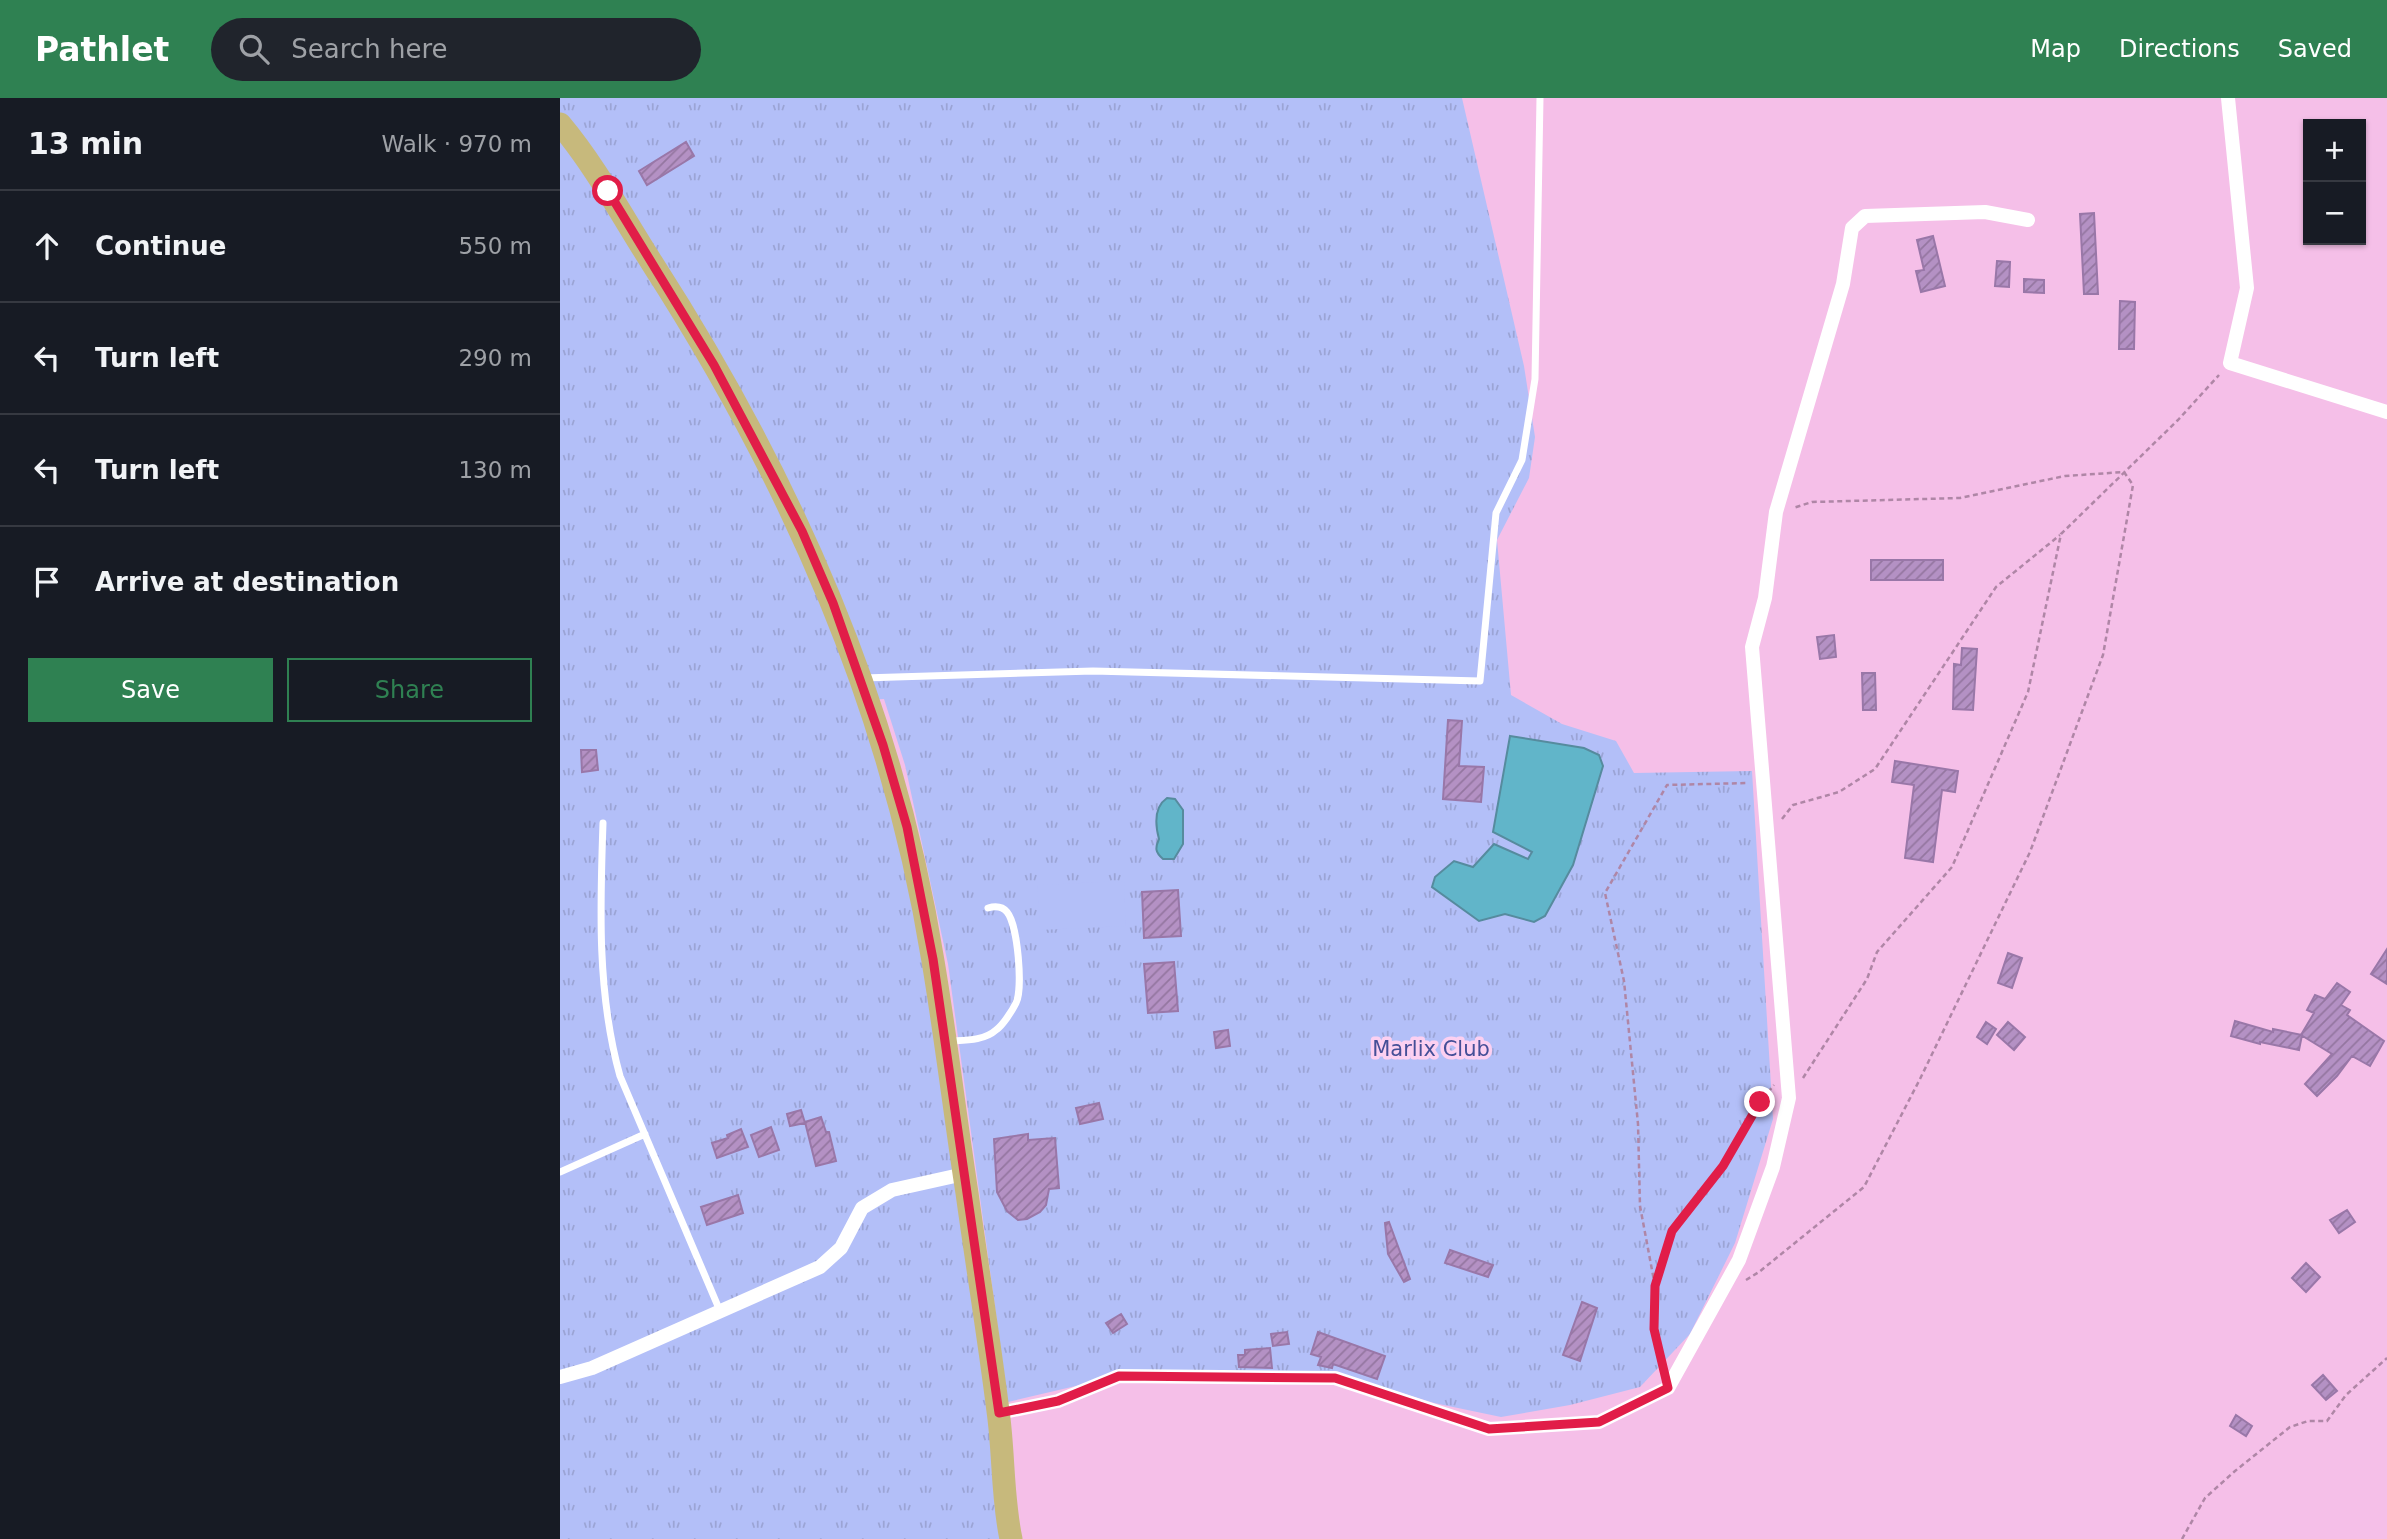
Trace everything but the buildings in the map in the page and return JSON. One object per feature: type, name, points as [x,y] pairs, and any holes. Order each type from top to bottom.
[{"type":"main road","points":[[560,124],[608,191],[714,365],[802,531],[833,603],[860,678],[907,827],[933,959],[999,1413],[1011,1539]]},
{"type":"street","points":[[2228,98],[2247,288],[2230,363],[2387,412]]},
{"type":"street","points":[[999,1413],[1058,1401],[1119,1376],[1335,1378],[1489,1429],[1599,1422],[1668,1388],[1740,1261],[1773,1167],[1789,1098],[1752,648],[1765,598],[1776,512],[1843,284],[1852,228],[1865,216],[1985,212],[2028,220]]},
{"type":"street","points":[[560,1377],[592,1368],[820,1266],[841,1248],[862,1208],[892,1190],[964,1174]]},
{"type":"lane","points":[[860,678],[1093,671],[1480,681],[1496,513],[1522,460],[1535,379],[1541,98]]},
{"type":"lane","points":[[603,823],[599,924],[611,1044],[620,1076],[720,1311]]},
{"type":"lane","points":[[945,1042],[981,1038],[996,1030],[1017,1002],[1020,980],[1013,922],[1006,910],[996,906],[988,908]]},
{"type":"lane","points":[[560,1172],[645,1133]]},
{"type":"path","points":[[1766,838],[1793,805],[1839,792],[1875,769],[1996,587],[2061,534],[2178,420],[2230,363]]},
{"type":"path","points":[[1776,512],[1812,502],[1960,498],[2065,476],[2124,472]]},
{"type":"path","points":[[1720,1295],[1759,1272],[1864,1187],[1920,1079],[2030,852],[2103,655],[2133,485],[2124,472]]},
{"type":"path","points":[[1789,1098],[1867,979],[1877,952],[1952,867],[2028,692],[2061,534]]},
{"type":"path","points":[[1668,1388],[1654,1329],[1655,1286],[1640,1206],[1639,1124],[1624,981],[1605,893],[1667,785],[1762,782]]},
{"type":"path","points":[[1655,1286],[1672,1231],[1723,1166],[1760,1102],[1787,1069]]},
{"type":"path","points":[[2182,1539],[2204,1498],[2290,1427],[2308,1421],[2327,1421],[2346,1395],[2387,1358]]},
{"type":"green space","name":"Marlix Club","points":[[560,98],[1462,98],[1524,366],[1535,437],[1529,478],[1497,540],[1511,695],[1562,724],[1616,741],[1634,773],[1752,771],[1773,1119],[1735,1243],[1690,1334],[1640,1387],[1570,1405],[1501,1417],[1434,1403],[1340,1374],[1144,1370],[1008,1402],[948,964],[905,765],[884,699],[869,700],[918,882],[1011,1539],[560,1539]]},
{"type":"green space","points":[[1124,881],[1126,926],[1040,930],[1037,885]]},
{"type":"shaded area","points":[[1510,736],[1584,748],[1599,755],[1603,766],[1573,865],[1545,916],[1534,922],[1505,914],[1479,921],[1432,887],[1435,877],[1454,861],[1473,867],[1494,844],[1528,859],[1532,852],[1493,832]]},
{"type":"shaded area","points":[[1167,798],[1175,799],[1183,810],[1183,844],[1174,859],[1163,859],[1156,850],[1159,839],[1157,816],[1160,806]]},
{"type":"route","points":[[608,191],[714,365],[802,531],[833,603],[883,745],[907,827],[933,959],[999,1413],[1058,1401],[1119,1376],[1335,1378],[1489,1429],[1599,1422],[1668,1388],[1654,1329],[1655,1286],[1672,1231],[1723,1166],[1760,1102]]}]
